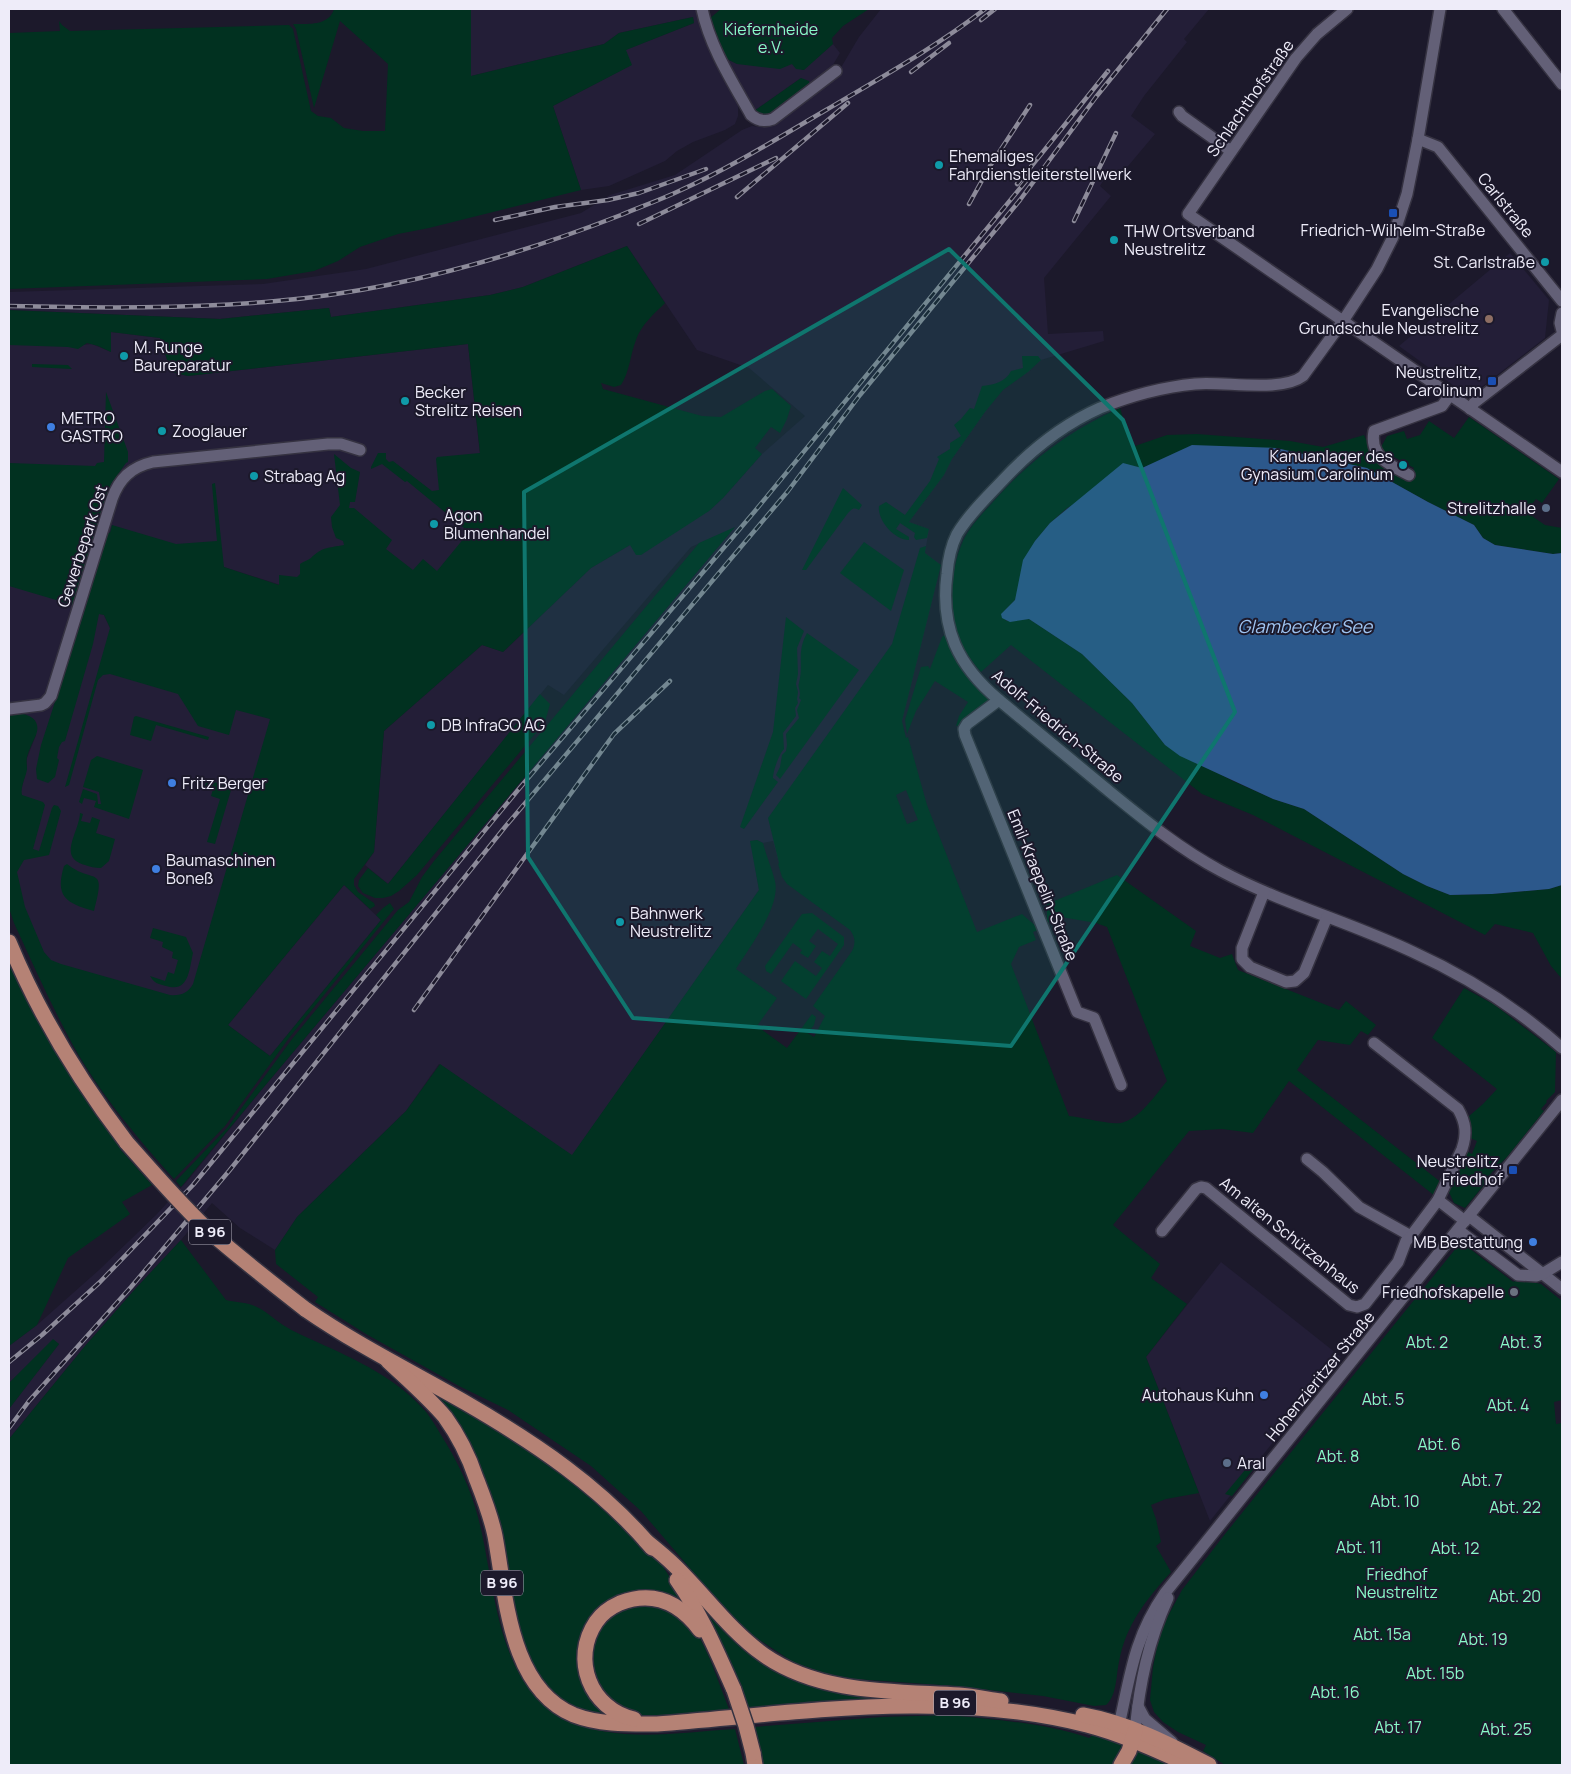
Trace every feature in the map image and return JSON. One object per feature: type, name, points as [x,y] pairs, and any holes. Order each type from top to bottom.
[{"type":"main road","name":"B 96","points":[[9,942],[38,1006],[67,1058],[97,1104],[127,1143],[170,1192],[209,1231],[306,1309],[332,1327],[514,1432],[566,1468],[616,1508],[670,1570],[696,1608],[734,1690],[746,1726],[754,1759]]},
{"type":"main road","name":"B 96","points":[[388,1361],[444,1417],[463,1447],[476,1478],[494,1533],[516,1643],[527,1669],[539,1690],[573,1715],[591,1720],[627,1724],[657,1724],[921,1703],[1011,1702]]},
{"type":"main road","name":"B 96","points":[[646,1541],[676,1566],[742,1638],[765,1655],[794,1670],[834,1683],[886,1691],[962,1695],[1095,1717],[1134,1735]]},
{"type":"main road","name":"B 96","points":[[657,1724],[617,1714],[604,1705],[594,1692],[587,1671],[586,1648],[590,1634],[601,1615],[615,1606],[639,1598],[666,1601],[675,1605],[690,1617],[720,1658]]},
{"type":"main road","name":"B 96","points":[[899,1706],[1000,1710],[1118,1729]]},
{"type":"main road","points":[[1134,1735],[1176,1748],[1210,1765]]},
{"type":"main road","points":[[1121,1765],[1134,1735]]},
{"type":"main road","points":[[1134,1735],[1189,1765]]},
{"type":"street","points":[[702,9],[709,33],[726,70],[755,119],[773,119],[836,71]]},
{"type":"street","name":"Schlachthofstraße","points":[[1343,321],[1188,214],[1296,58],[1317,34],[1347,9]]},
{"type":"street","points":[[1440,9],[1407,194],[1393,237],[1377,269],[1343,321],[1562,472]]},
{"type":"street","points":[[1503,9],[1562,84]]},
{"type":"street","points":[[1179,112],[1231,151]]},
{"type":"street","name":"Carlstraße","points":[[1418,139],[1438,147],[1562,300]]},
{"type":"street","points":[[1562,313],[1560,322],[1562,331]]},
{"type":"street","name":"Adolf-Friedrich-Straße","points":[[1343,321],[1307,371],[1297,381],[1277,385],[1197,384],[1164,389],[1113,403],[1091,413],[1054,436],[1022,461],[982,502],[954,541],[947,572],[945,610],[952,641],[963,662],[999,700],[1167,838],[1219,870],[1264,892],[1405,948],[1450,971],[1514,1011],[1562,1048]]},
{"type":"street","points":[[1470,409],[1474,403],[1562,335]]},
{"type":"street","points":[[1408,475],[1379,456],[1373,439],[1374,431],[1442,406],[1450,395]]},
{"type":"street","name":"Gewerbepark Ost","points":[[37,706],[45,703],[54,690],[112,499],[120,482],[131,470],[153,462],[328,444],[342,444],[360,450]]},
{"type":"street","name":"Emil-Kraepelin-Straße","points":[[999,700],[967,724],[964,729],[965,735],[1077,1012],[1094,1018],[1121,1085]]},
{"type":"street","points":[[9,701],[37,706]]},
{"type":"street","points":[[9,709],[37,706]]},
{"type":"street","points":[[1264,892],[1242,948],[1242,957],[1250,967],[1283,981],[1292,982],[1303,976],[1327,917]]},
{"type":"street","name":"Am alten Schützenhaus","points":[[1162,1231],[1196,1189],[1204,1187],[1349,1305],[1357,1307],[1364,1304],[1398,1262],[1406,1241],[1438,1200],[1465,1141],[1465,1122],[1458,1109],[1374,1042]]},
{"type":"street","name":"Hohenzieritzer Straße","points":[[1118,1729],[1137,1645],[1147,1622],[1165,1593],[1562,1100]]},
{"type":"street","points":[[1307,1159],[1358,1207],[1411,1236]]},
{"type":"street","points":[[1438,1200],[1464,1222],[1518,1275],[1536,1276],[1562,1262]]},
{"type":"street","points":[[1464,1222],[1544,1273],[1562,1289]]},
{"type":"street","name":"Hohenzieritzer Straße","points":[[1134,1735],[1142,1678],[1150,1643],[1170,1592],[1197,1555]]},
{"type":"street","points":[[1138,1706],[1146,1719],[1168,1737],[1176,1748]]},
{"type":"highlighted area","points":[[949,249],[1123,420],[1235,712],[1011,1046],[633,1018],[528,857],[524,492]]},
{"type":"shaded area","points":[[471,9],[697,9],[704,37],[738,104],[738,116],[735,124],[725,130],[693,142],[677,151],[665,161],[609,186],[581,190],[553,106],[631,65],[625,50],[694,23],[693,17],[619,33],[604,44],[471,76]]},
{"type":"shaded area","points":[[881,9],[1209,9],[1184,39],[1187,42],[1144,96],[1131,116],[1155,134],[1118,178],[1116,179],[1109,174],[1106,176],[1100,186],[1111,196],[1044,278],[1048,334],[1103,331],[1104,341],[1041,360],[1028,372],[1003,389],[909,522],[929,529],[925,553],[941,565],[902,721],[904,736],[779,863],[773,841],[763,843],[757,840],[751,841],[759,890],[572,1156],[439,1064],[406,1111],[297,1217],[275,1250],[240,1228],[212,1203],[85,1346],[9,1439],[9,1409],[59,1344],[53,1340],[9,1383],[9,1346],[37,1325],[99,1270],[157,1214],[188,1180],[258,1094],[734,528],[691,547],[564,695],[548,685],[388,884],[365,865],[374,852],[384,731],[482,645],[503,652],[591,568],[630,545],[709,511],[762,454],[805,416],[749,368],[697,350],[627,246],[523,287],[490,295],[331,317],[329,308],[220,319],[9,310],[9,292],[263,284],[366,269],[581,213],[610,195],[675,175],[742,130],[752,126],[769,126],[784,117],[836,76],[859,37]]},
{"type":"shaded area","points":[[833,44],[840,53],[828,73],[810,87],[801,78],[754,111],[725,58],[737,64],[792,64],[803,70]]},
{"type":"shaded area","name":"Evangelische Grundschule Neustrelitz","points":[[1510,253],[1549,300],[1545,338],[1468,396],[1399,346]]},
{"type":"shaded area","points":[[9,329],[82,345],[92,344],[111,352],[111,332],[160,338],[171,372],[188,376],[468,344],[487,519],[403,624],[111,531],[110,533],[107,532],[85,609],[104,615],[110,628],[291,723],[201,1015],[45,959],[24,907],[15,873],[21,791],[27,767],[27,758],[36,735],[9,713]]},
{"type":"shaded area","points":[[344,885],[381,920],[270,1056],[228,1025]]},
{"type":"shaded area","points":[[1221,1262],[1341,1357],[1210,1521],[1146,1357]]},
{"type":"green space","points":[[334,9],[471,9],[471,76],[604,44],[619,33],[693,17],[694,23],[626,50],[632,65],[553,106],[581,190],[398,234],[360,247],[338,261],[314,271],[267,279],[9,289],[9,33],[60,31],[59,21],[70,31],[289,25],[293,29],[311,111],[318,116],[331,118],[344,128],[363,131],[385,131],[388,64],[340,21],[314,108],[296,29],[293,24],[311,24],[323,21],[328,19]]},
{"type":"green space","name":"Kiefernheide e.V.","points":[[721,9],[869,9],[843,26],[832,38],[833,44],[804,70],[796,69],[792,64],[780,69],[737,64],[725,58],[709,19]]},
{"type":"green space","points":[[801,78],[809,81],[810,87],[779,112],[764,115],[754,111]]},
{"type":"green space","points":[[627,246],[665,303],[641,329],[621,385],[614,387],[601,383],[603,389],[702,416],[721,417],[765,391],[772,389],[791,406],[787,419],[780,433],[771,427],[755,448],[762,454],[709,511],[641,555],[636,555],[630,545],[591,568],[503,652],[482,645],[384,731],[374,852],[354,879],[354,885],[358,892],[374,903],[375,906],[370,909],[344,885],[228,1025],[270,1056],[381,920],[376,915],[390,903],[394,909],[289,1038],[225,1126],[174,1179],[130,1128],[78,1054],[14,923],[9,908],[9,713],[20,713],[30,716],[37,723],[36,735],[27,757],[27,769],[22,785],[22,795],[43,802],[45,805],[33,849],[39,851],[54,805],[58,806],[61,811],[49,855],[24,860],[17,872],[25,907],[44,952],[51,960],[61,964],[170,995],[186,992],[193,984],[270,719],[236,710],[229,735],[198,726],[178,694],[110,674],[103,675],[98,680],[69,785],[65,787],[110,628],[104,615],[99,614],[93,644],[65,741],[59,747],[57,758],[59,760],[55,777],[48,783],[37,779],[36,769],[41,745],[85,609],[107,532],[110,533],[112,525],[176,544],[217,541],[212,484],[215,483],[224,567],[279,585],[279,575],[297,577],[300,574],[301,563],[322,550],[344,545],[343,541],[336,538],[332,527],[331,517],[340,505],[334,454],[351,468],[360,472],[355,502],[350,502],[349,508],[354,508],[392,540],[386,549],[413,570],[423,559],[437,571],[469,532],[407,481],[405,482],[382,464],[371,469],[371,467],[378,453],[386,453],[386,459],[389,462],[393,461],[432,491],[439,490],[437,457],[480,453],[468,344],[188,376],[171,372],[160,338],[111,332],[111,352],[87,343],[78,349],[9,345],[9,310],[220,319],[329,308],[331,317],[490,295],[523,287]]},
{"type":"green space","points":[[1022,356],[1038,356],[1041,360],[1003,390],[985,412],[952,459],[944,475],[909,522],[929,529],[927,538],[916,540],[914,537],[915,533],[900,523],[896,529],[909,537],[909,540],[892,533],[881,517],[879,506],[886,502],[905,515],[930,481],[939,459],[937,457],[950,449],[950,443],[961,436],[954,425],[970,408],[974,409],[982,386],[999,382],[1006,378],[1011,371],[1023,368]]},
{"type":"green space","points":[[32,364],[68,365],[72,369],[32,367]]},
{"type":"green space","points":[[106,392],[128,452],[128,462],[111,484],[73,605],[9,586],[9,463],[95,466],[97,463],[104,462]]},
{"type":"green space","points":[[1120,408],[1132,447],[1167,435],[1197,434],[1290,441],[1323,447],[1364,435],[1375,459],[1409,478],[1414,468],[1380,449],[1387,436],[1404,431],[1407,439],[1420,435],[1429,421],[1454,438],[1469,417],[1559,479],[1542,503],[1536,499],[1526,512],[1545,525],[1562,528],[1562,553],[1553,554],[1495,545],[1483,538],[1474,525],[1367,468],[1276,448],[1161,460],[1142,468],[1067,508],[1050,523],[1035,541],[1015,600],[1004,611],[1006,621],[1029,619],[1082,654],[1132,703],[1165,745],[1233,781],[1273,799],[1304,809],[1403,874],[1427,886],[1450,895],[1492,894],[1549,889],[1562,885],[1562,979],[1551,966],[1533,933],[1495,924],[1485,935],[1253,815],[1202,794],[1011,645],[981,672],[972,661],[960,641],[952,604],[955,565],[966,535],[1007,487],[1036,460],[1084,426]]},
{"type":"green space","points":[[843,488],[862,505],[859,510],[853,509],[848,513],[806,570],[802,570]]},
{"type":"green space","points":[[735,527],[181,1187],[176,1181],[227,1128],[292,1039],[398,910],[409,902],[422,877],[434,861],[699,543]]},
{"type":"green space","points":[[864,542],[904,570],[891,611],[840,573]]},
{"type":"green space","points":[[926,546],[925,553],[941,565],[902,721],[906,738],[908,737],[927,805],[977,932],[1022,914],[1038,928],[1038,930],[1033,932],[1036,940],[1019,947],[1011,964],[1069,1116],[1110,1123],[1128,1121],[1147,1106],[1167,1081],[1107,927],[1096,923],[1061,917],[1047,923],[1047,904],[1117,875],[1196,931],[1190,946],[1220,958],[1232,954],[1238,970],[1339,1010],[1346,1001],[1376,1025],[1368,1035],[1361,1031],[1350,1045],[1318,1040],[1297,1070],[1442,1183],[1435,1196],[1289,1081],[1253,1133],[1222,1129],[1189,1131],[1113,1225],[1160,1264],[1151,1278],[1187,1304],[1146,1357],[1199,1493],[1166,1499],[1151,1505],[1161,1542],[1156,1546],[1171,1572],[1145,1603],[1132,1624],[1122,1648],[1114,1691],[1106,1705],[1094,1706],[1043,1696],[955,1686],[855,1679],[827,1674],[793,1662],[749,1633],[723,1607],[641,1511],[591,1466],[508,1410],[459,1386],[366,1334],[315,1302],[318,1297],[276,1264],[275,1250],[297,1217],[406,1111],[440,1064],[572,1155],[759,890],[750,841],[757,840],[763,843],[774,876],[776,891],[769,915],[763,927],[736,969],[777,998],[757,1026],[787,1048],[812,1014],[816,1017],[814,1025],[808,1033],[814,1037],[825,1016],[813,1006],[852,951],[854,938],[850,930],[787,884],[782,877],[778,864],[768,818],[892,644],[920,548]],"holes":[[[906,790],[918,820],[907,824],[896,795]]]},
{"type":"green space","points":[[786,617],[804,631],[797,648],[798,674],[796,684],[798,703],[795,708],[796,716],[783,733],[784,749],[778,759],[773,775],[773,778],[778,782],[744,829],[740,827],[773,732]]},
{"type":"green space","points":[[807,633],[859,670],[780,779],[776,775],[780,767],[782,755],[786,751],[786,734],[799,718],[797,710],[801,700],[799,698],[799,685],[801,653]]},
{"type":"green space","points":[[946,634],[988,696],[989,701],[960,725],[956,726],[959,716],[968,702],[935,681],[916,711],[907,734],[905,720],[921,667],[928,666],[930,669],[942,637]]},
{"type":"green space","points":[[540,694],[550,704],[545,722],[417,875],[391,896],[375,898],[363,893],[358,886],[359,880],[368,868],[388,884]]},
{"type":"green space","points":[[134,717],[209,737],[208,740],[156,725],[151,741],[130,735]]},
{"type":"green space","points":[[97,756],[143,770],[129,819],[94,807],[96,801],[84,798],[82,804],[79,802],[83,789],[97,794],[98,804],[101,804],[99,792],[83,787],[91,760]]},
{"type":"green space","points":[[207,780],[228,786],[231,790],[215,844],[207,842],[220,799],[211,796],[213,789],[205,786]]},
{"type":"green space","points":[[80,813],[83,814],[81,821],[90,823],[92,817],[100,820],[96,833],[115,839],[109,861],[101,868],[85,865],[72,856],[72,844]]},
{"type":"green space","points":[[67,864],[76,870],[95,877],[98,881],[98,896],[94,911],[76,905],[65,897],[61,885],[64,866]]},
{"type":"green space","points":[[812,913],[844,937],[844,945],[806,999],[781,981],[795,961],[816,976],[822,968],[814,962],[822,951],[830,956],[838,944],[818,929],[809,941],[816,946],[808,958],[800,953],[802,950],[793,943],[771,974],[766,971],[765,966],[802,914]]},
{"type":"green space","points":[[153,928],[186,937],[193,953],[187,979],[179,986],[161,985],[150,976],[165,981],[168,972],[174,974],[178,960],[172,958],[173,952],[162,947],[163,942],[150,938]]},
{"type":"green space","points":[[9,954],[122,1146],[120,1149],[152,1185],[122,1202],[130,1214],[68,1258],[37,1325],[9,1346]]},
{"type":"green space","points":[[1464,988],[1495,1005],[1556,1052],[1555,1092],[1541,1109],[1544,1111],[1507,1157],[1492,1172],[1465,1208],[1454,1203],[1448,1190],[1466,1151],[1472,1154],[1477,1141],[1470,1138],[1468,1117],[1497,1089],[1432,1038]]},
{"type":"green space","points":[[181,1240],[226,1300],[256,1306],[291,1330],[362,1363],[403,1390],[427,1413],[453,1455],[471,1495],[478,1517],[502,1631],[512,1659],[525,1684],[543,1704],[567,1720],[607,1732],[650,1735],[735,1729],[744,1765],[9,1765],[9,1439],[85,1346]]},
{"type":"green space","name":"Friedhof Neustrelitz","points":[[1461,1242],[1512,1281],[1514,1282],[1516,1279],[1541,1284],[1562,1301],[1562,1400],[1554,1402],[1556,1424],[1562,1423],[1562,1765],[1225,1765],[1203,1751],[1206,1745],[1178,1732],[1163,1722],[1154,1712],[1150,1700],[1153,1667],[1159,1637],[1168,1616],[1182,1590],[1225,1534]]},
{"type":"green space","points":[[53,1339],[59,1344],[9,1409],[9,1383]]},
{"type":"green space","points":[[419,1383],[467,1410],[571,1476],[637,1536],[662,1565],[690,1609],[667,1597],[598,1613],[582,1671],[627,1722],[578,1712],[557,1700],[535,1676],[519,1643],[482,1485]]},
{"type":"green space","points":[[1250,1464],[1255,1467],[1232,1496],[1225,1494]]},
{"type":"green space","points":[[695,1597],[778,1669],[935,1700],[749,1712],[743,1689],[741,1689],[720,1642]]},
{"type":"green space","points":[[644,1601],[675,1610],[698,1634],[710,1659],[730,1712],[662,1717],[640,1716],[607,1701],[592,1678],[589,1658],[593,1636],[616,1609]]},
{"type":"green space","points":[[950,1715],[1038,1725],[1089,1738],[1095,1733],[1124,1743],[1117,1765],[760,1765],[753,1727],[882,1717]]},
{"type":"green space","points":[[1142,1750],[1181,1765],[1126,1765],[1136,1752]]},
{"type":"water","name":"Glambecker See","points":[[1192,445],[1276,448],[1367,468],[1474,525],[1483,538],[1495,545],[1553,554],[1562,553],[1562,885],[1549,889],[1492,894],[1450,895],[1427,886],[1403,874],[1304,809],[1273,799],[1180,756],[1165,745],[1132,703],[1082,654],[1029,619],[1010,622],[1002,618],[1001,614],[1015,600],[1023,560],[1035,541],[1050,523],[1123,463],[1142,468]]},
{"type":"railway","points":[[9,306],[176,307],[276,301],[320,296],[408,281],[495,258],[579,231],[621,215],[717,173],[907,62],[985,9]]},
{"type":"railway","points":[[981,20],[995,9]]},
{"type":"railway","points":[[9,1428],[29,1401],[131,1287],[229,1171],[505,827],[788,491],[860,395],[1020,200],[1096,97],[1167,9]]},
{"type":"railway","points":[[911,72],[949,43]]},
{"type":"railway","points":[[1017,184],[1108,71]]},
{"type":"railway","points":[[737,197],[848,103]]},
{"type":"railway","points":[[969,204],[990,166],[1030,105]]},
{"type":"railway","points":[[1074,221],[1116,133]]},
{"type":"railway","points":[[639,224],[776,158]]},
{"type":"railway","points":[[495,220],[555,207],[608,200],[639,193],[706,169]]},
{"type":"railway","points":[[9,1362],[42,1335],[100,1282],[193,1185],[518,790],[755,511],[1026,181]]},
{"type":"railway","points":[[414,1010],[614,734],[670,681]]},
{"type":"place","name":"Ehemaliges Fahrdienstleiterstellwerk","points":[[939,165]]},
{"type":"place","name":"Friedrich-Wilhelm-Straße","points":[[1393,213]]},
{"type":"place","name":"THW Ortsverband Neustrelitz","points":[[1114,240]]},
{"type":"place","name":"St. Carlstraße","points":[[1545,262]]},
{"type":"place","name":"Evangelische Grundschule Neustrelitz","points":[[1489,319]]},
{"type":"place","name":"M. Runge Baureparatur","points":[[124,356]]},
{"type":"place","name":"Neustrelitz, Carolinum","points":[[1492,381]]},
{"type":"place","name":"Becker Strelitz Reisen","points":[[405,401]]},
{"type":"place","name":"METRO GASTRO","points":[[51,427]]},
{"type":"place","name":"Zooglauer","points":[[162,431]]},
{"type":"place","name":"Kanuanlager des Gynasium Carolinum","points":[[1403,465]]},
{"type":"place","name":"Strabag Ag","points":[[254,476]]},
{"type":"place","name":"Strelitzhalle","points":[[1546,508]]},
{"type":"place","name":"Agon Blumenhandel","points":[[434,524]]},
{"type":"place","name":"DB InfraGO AG","points":[[431,725]]},
{"type":"place","name":"Fritz Berger","points":[[172,783]]},
{"type":"place","name":"Baumaschinen Boneß","points":[[156,869]]},
{"type":"place","name":"Bahnwerk Neustrelitz","points":[[620,922]]},
{"type":"place","name":"Neustrelitz, Friedhof","points":[[1513,1170]]},
{"type":"place","name":"MB Bestattung","points":[[1533,1242]]},
{"type":"place","name":"Friedhofskapelle","points":[[1514,1292]]},
{"type":"place","name":"Autohaus Kuhn","points":[[1264,1395]]},
{"type":"place","name":"Aral","points":[[1227,1463]]},
{"type":"park label","name":"Abt. 2","points":[[1427,1342]]},
{"type":"park label","name":"Abt. 3","points":[[1521,1342]]},
{"type":"park label","name":"Abt. 5","points":[[1383,1399]]},
{"type":"park label","name":"Abt. 4","points":[[1508,1405]]},
{"type":"park label","name":"Abt. 6","points":[[1439,1444]]},
{"type":"park label","name":"Abt. 8","points":[[1338,1456]]},
{"type":"park label","name":"Abt. 7","points":[[1482,1480]]},
{"type":"park label","name":"Abt. 10","points":[[1395,1501]]},
{"type":"park label","name":"Abt. 22","points":[[1515,1507]]},
{"type":"park label","name":"Abt. 11","points":[[1359,1547]]},
{"type":"park label","name":"Abt. 12","points":[[1455,1548]]},
{"type":"park label","name":"Abt. 20","points":[[1515,1596]]},
{"type":"park label","name":"Abt. 15a","points":[[1382,1634]]},
{"type":"park label","name":"Abt. 19","points":[[1483,1639]]},
{"type":"park label","name":"Abt. 15b","points":[[1435,1673]]},
{"type":"park label","name":"Abt. 16","points":[[1335,1692]]},
{"type":"park label","name":"Abt. 17","points":[[1398,1727]]},
{"type":"park label","name":"Abt. 25","points":[[1506,1729]]}]
